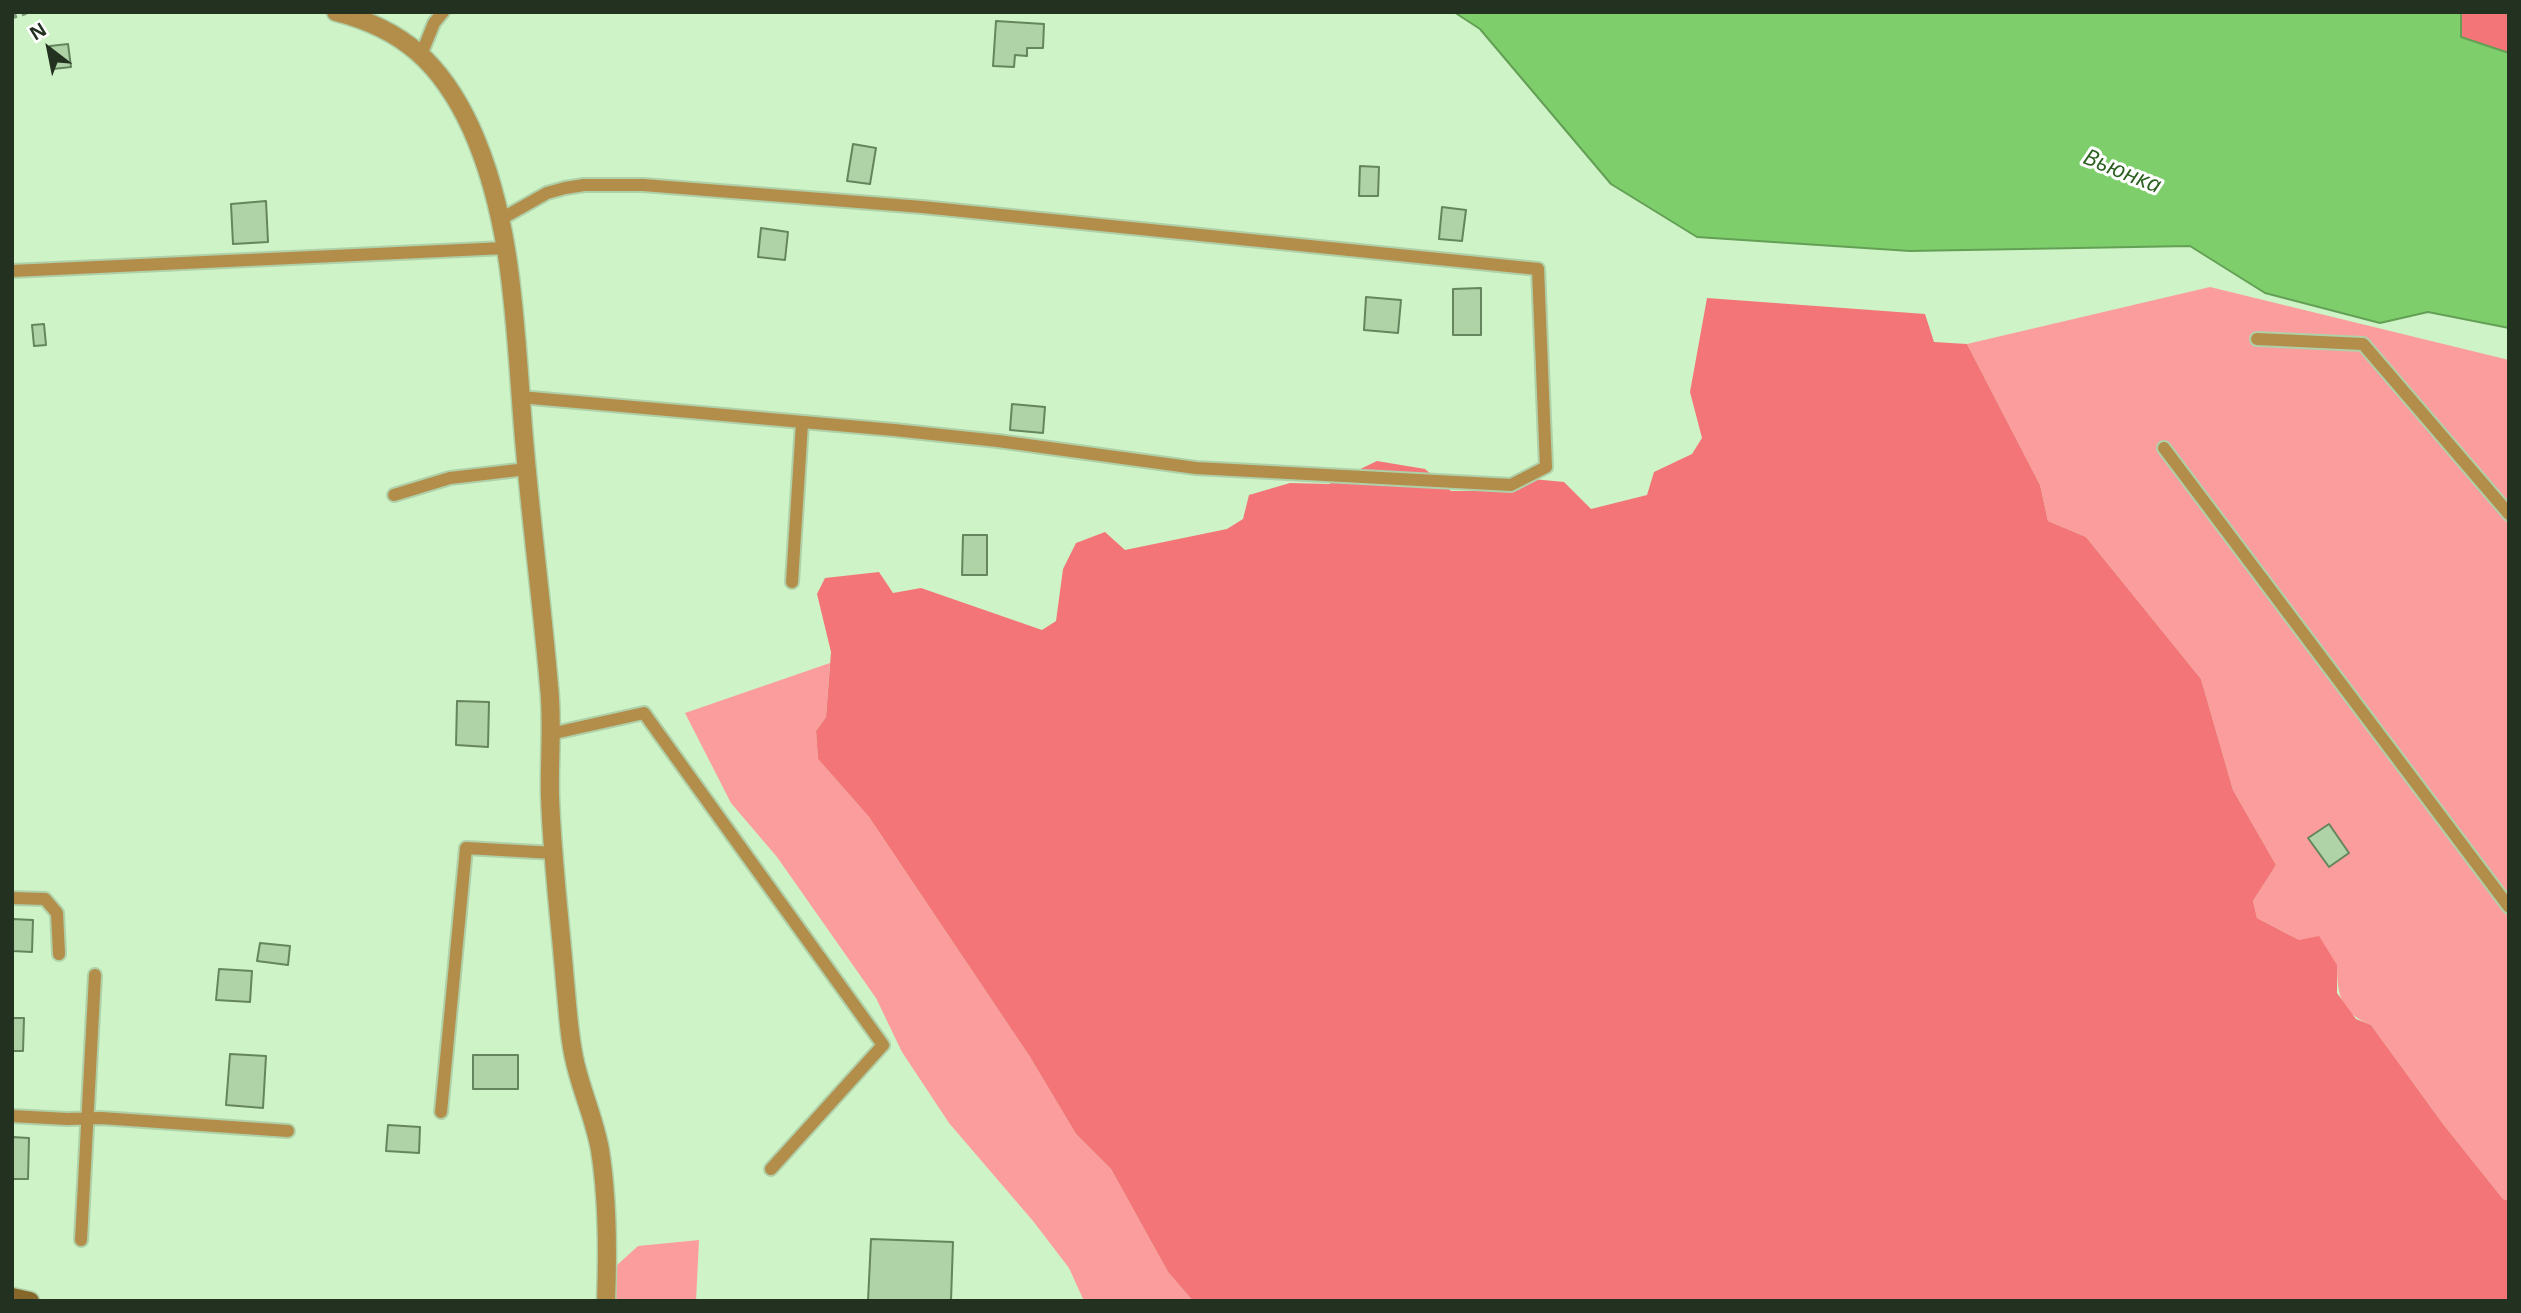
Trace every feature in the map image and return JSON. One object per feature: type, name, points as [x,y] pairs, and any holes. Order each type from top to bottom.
[{"type":"main road","points":[[12,1297],[30,1301]]},
{"type":"street","points":[[336,12],[372,22],[392,32],[421,55],[443,80],[471,128],[491,181],[501,219],[550,690],[554,853],[571,1043],[597,1139],[606,1206],[606,1301]]},
{"type":"lane","points":[[421,55],[434,23],[443,12]]},
{"type":"lane","points":[[501,219],[538,197],[565,188],[584,185],[643,185],[922,207],[1538,269],[1546,467],[1511,485],[1196,468],[998,441],[520,397]]},
{"type":"lane","points":[[12,271],[505,248]]},
{"type":"lane","points":[[2257,338],[2363,344],[2509,514]]},
{"type":"lane","points":[[792,582],[802,422]]},
{"type":"lane","points":[[2164,448],[2509,907]]},
{"type":"lane","points":[[394,495],[450,478],[527,469]]},
{"type":"lane","points":[[550,734],[644,713],[883,1045],[771,1168]]},
{"type":"lane","points":[[441,1112],[466,848],[554,853]]},
{"type":"lane","points":[[12,898],[45,899],[57,913],[59,954]]},
{"type":"lane","points":[[80,1240],[95,975]]},
{"type":"lane","points":[[12,1116],[288,1131]]},
{"type":"path","points":[[12,16],[28,12]]},
{"type":"shaded area","points":[[2461,12],[2509,12],[2509,53],[2461,37]]},
{"type":"shaded area","points":[[2210,287],[2509,360],[2509,1201],[2503,1199],[2443,1124],[2371,1025],[2347,1009],[2340,994],[2337,965],[2299,940],[2257,918],[2253,901],[2276,865],[2233,790],[2201,679],[2086,537],[2048,521],[2040,485],[1967,344]]},
{"type":"shaded area","points":[[1707,298],[1925,314],[1934,342],[1967,344],[2040,485],[2048,521],[2086,537],[2201,679],[2233,790],[2276,865],[2253,901],[2257,918],[2299,940],[2319,936],[2337,965],[2337,993],[2356,1019],[2371,1025],[2443,1124],[2503,1199],[2509,1201],[2509,1301],[1193,1301],[1168,1272],[1111,1169],[1076,1134],[1030,1057],[869,817],[818,759],[816,731],[826,717],[831,652],[817,594],[825,578],[879,572],[893,593],[921,588],[1042,630],[1056,621],[1063,569],[1076,543],[1105,532],[1125,550],[1227,529],[1243,519],[1249,495],[1290,483],[1329,484],[1377,461],[1425,469],[1451,491],[1483,491],[1522,478],[1564,482],[1591,509],[1647,495],[1654,472],[1692,454],[1702,438],[1690,392]]},
{"type":"shaded area","points":[[830,663],[826,717],[816,731],[818,759],[869,817],[1030,1057],[1076,1134],[1111,1169],[1168,1272],[1193,1301],[1084,1301],[1069,1268],[1033,1221],[949,1123],[902,1052],[876,998],[777,857],[731,803],[685,713]]},
{"type":"shaded area","points":[[699,1240],[696,1301],[616,1301],[616,1266],[638,1246]]},
{"type":"water","name":"Вьюнка","points":[[1454,12],[2461,12],[2461,37],[2509,53],[2509,328],[2428,312],[2380,323],[2265,293],[2190,246],[1910,251],[1697,237],[1611,184],[1480,29]]},
{"type":"building","points":[[996,21],[1044,24],[1043,48],[1027,48],[1027,56],[1015,55],[1014,67],[993,66]]},
{"type":"building","points":[[68,44],[71,67],[53,69],[50,46]]},
{"type":"building","points":[[853,144],[876,148],[870,184],[847,181]]},
{"type":"building","points":[[1360,166],[1379,167],[1378,196],[1359,196]]},
{"type":"building","points":[[266,201],[268,242],[233,244],[231,204]]},
{"type":"building","points":[[1442,207],[1466,210],[1462,241],[1439,239]]},
{"type":"building","points":[[761,228],[788,232],[785,260],[758,257]]},
{"type":"building","points":[[1481,288],[1481,335],[1453,335],[1453,289]]},
{"type":"building","points":[[1366,297],[1401,300],[1398,333],[1364,330]]},
{"type":"building","points":[[44,324],[46,345],[34,346],[32,325]]},
{"type":"building","points":[[1012,404],[1045,407],[1043,433],[1010,430]]},
{"type":"building","points":[[963,535],[987,535],[987,575],[962,575]]},
{"type":"building","points":[[457,701],[489,702],[488,747],[456,745]]},
{"type":"building","points":[[2329,824],[2349,853],[2329,867],[2308,838]]},
{"type":"building","points":[[12,919],[33,920],[32,952],[12,951]]},
{"type":"building","points":[[260,943],[290,946],[288,965],[257,961]]},
{"type":"building","points":[[219,969],[252,971],[250,1002],[216,1000]]},
{"type":"building","points":[[12,1018],[24,1018],[23,1051],[12,1051]]},
{"type":"building","points":[[230,1054],[266,1056],[263,1108],[226,1105]]},
{"type":"building","points":[[473,1055],[518,1055],[518,1089],[473,1089]]},
{"type":"building","points":[[388,1125],[420,1127],[419,1153],[386,1151]]},
{"type":"building","points":[[12,1137],[29,1138],[28,1179],[12,1179]]},
{"type":"building","points":[[871,1239],[953,1242],[951,1301],[868,1301]]}]
